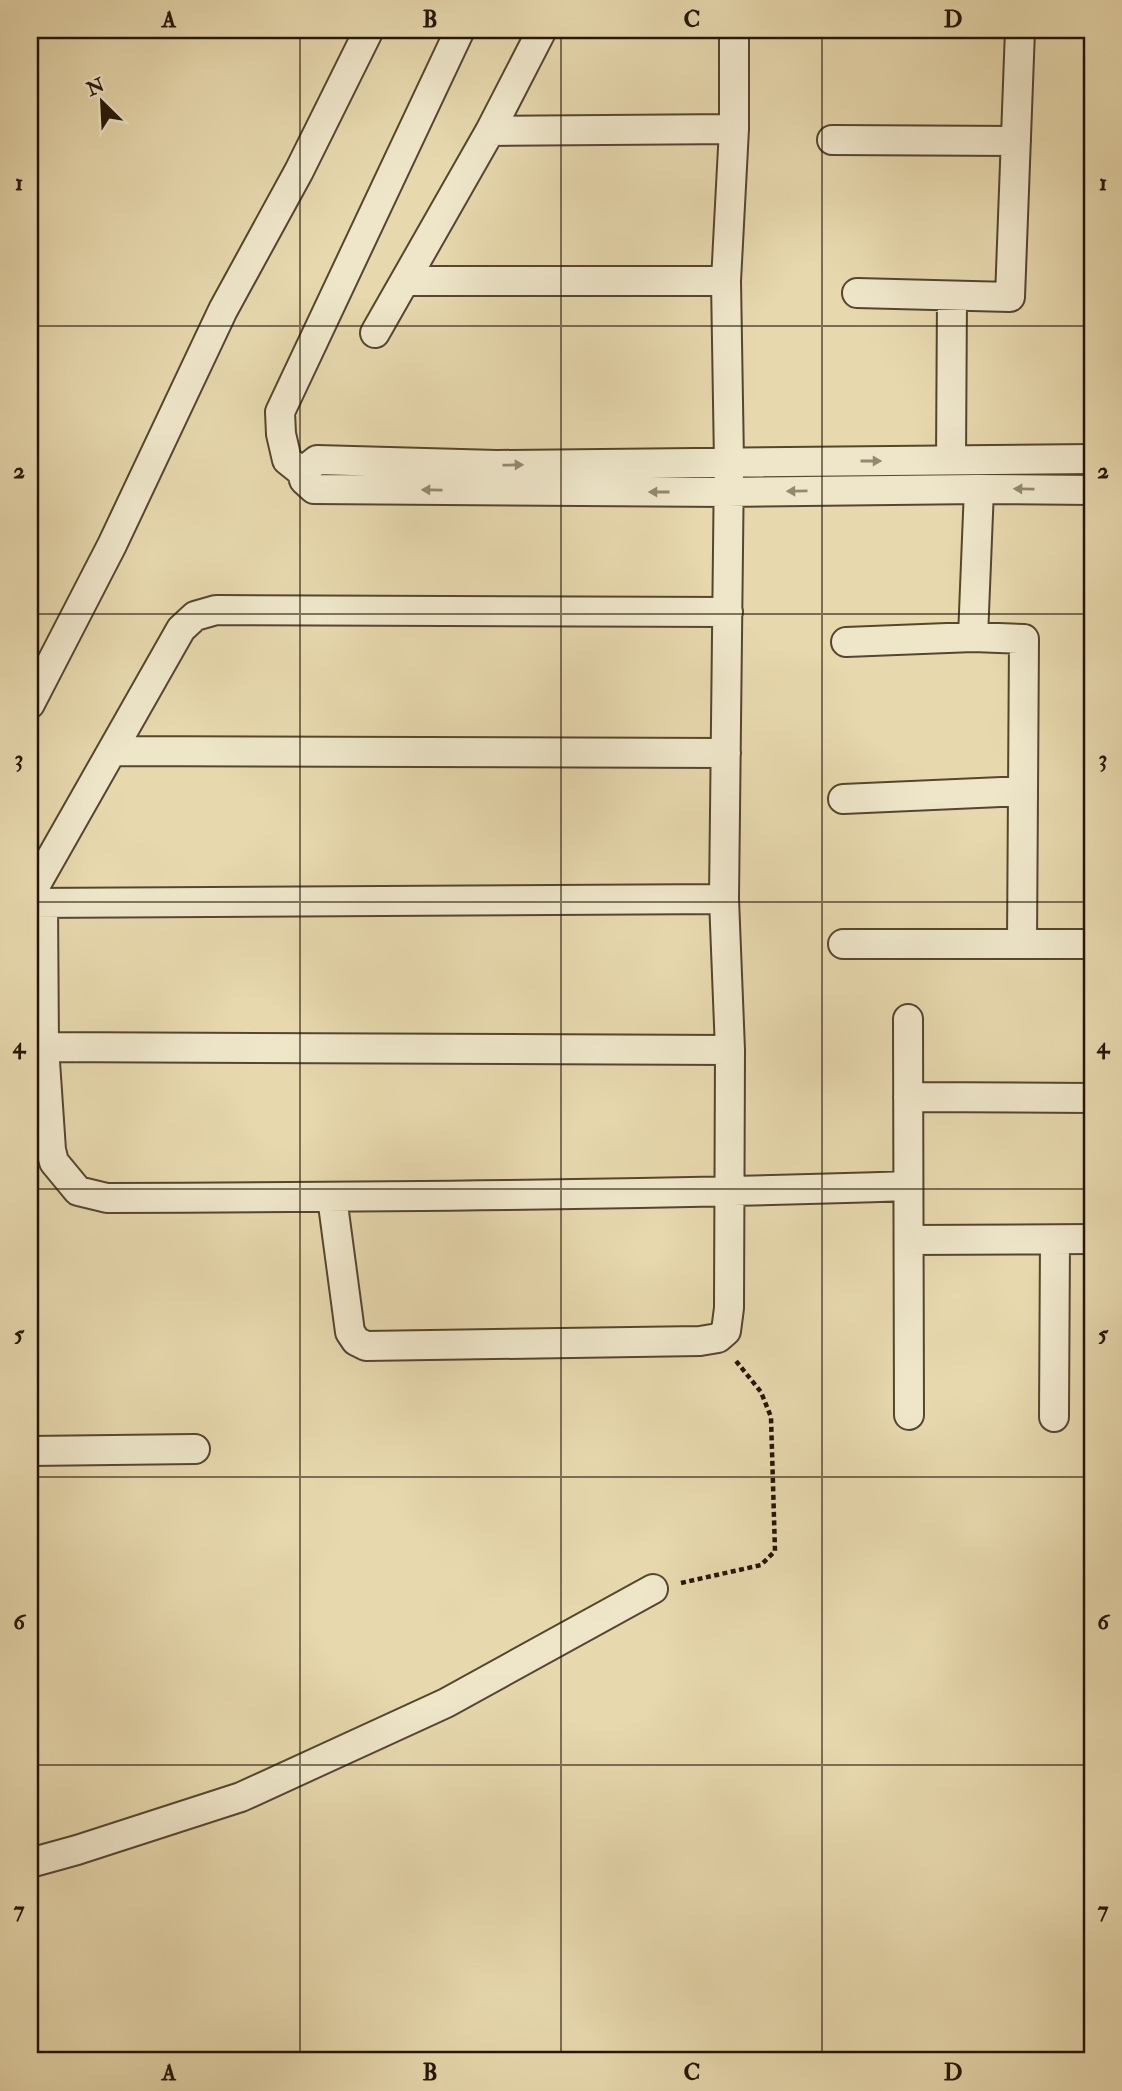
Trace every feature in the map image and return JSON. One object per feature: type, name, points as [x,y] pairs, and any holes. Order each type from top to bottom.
[{"type":"street","points":[[30,704],[112,545],[222,310],[299,171],[369,30]]},
{"type":"street","points":[[460,30],[281,412],[281,434],[287,460],[302,472],[308,485],[314,489],[727,492],[1092,490]]},
{"type":"street","points":[[375,333],[490,131],[542,30]]},
{"type":"street","points":[[332,1198],[350,1332],[366,1346],[700,1341],[718,1338],[726,1331],[729,1308],[730,1050],[724,899],[729,462],[726,281],[734,129],[734,30]]},
{"type":"street","points":[[857,293],[1010,297],[1020,30]]},
{"type":"street","points":[[490,131],[734,129]]},
{"type":"street","points":[[832,140],[1016,141]]},
{"type":"street","points":[[406,281],[726,281]]},
{"type":"street","points":[[951,460],[952,296]]},
{"type":"street","points":[[302,472],[317,460],[497,465],[1092,459]]},
{"type":"street","points":[[973,638],[979,489]]},
{"type":"street","points":[[728,612],[216,610],[195,616],[181,629],[112,751],[34,900],[54,1162],[78,1191],[107,1198],[332,1198],[729,1192],[908,1186]]},
{"type":"street","points":[[845,642],[1024,639],[1022,944]]},
{"type":"street","points":[[112,751],[726,752]]},
{"type":"street","points":[[843,799],[1022,791]]},
{"type":"street","points":[[34,900],[724,899]]},
{"type":"street","points":[[844,944],[1092,944]]},
{"type":"street","points":[[908,1019],[909,1415]]},
{"type":"street","points":[[44,1047],[730,1050]]},
{"type":"street","points":[[908,1097],[1092,1098]]},
{"type":"street","points":[[1054,1416],[1055,1240]]},
{"type":"street","points":[[909,1241],[1092,1240]]},
{"type":"street","points":[[30,1451],[195,1449]]},
{"type":"street","points":[[30,1863],[241,1797],[446,1703],[653,1589]]},
{"type":"path","points":[[653,1589],[761,1565],[775,1551],[771,1417],[761,1392],[718,1338]]}]
